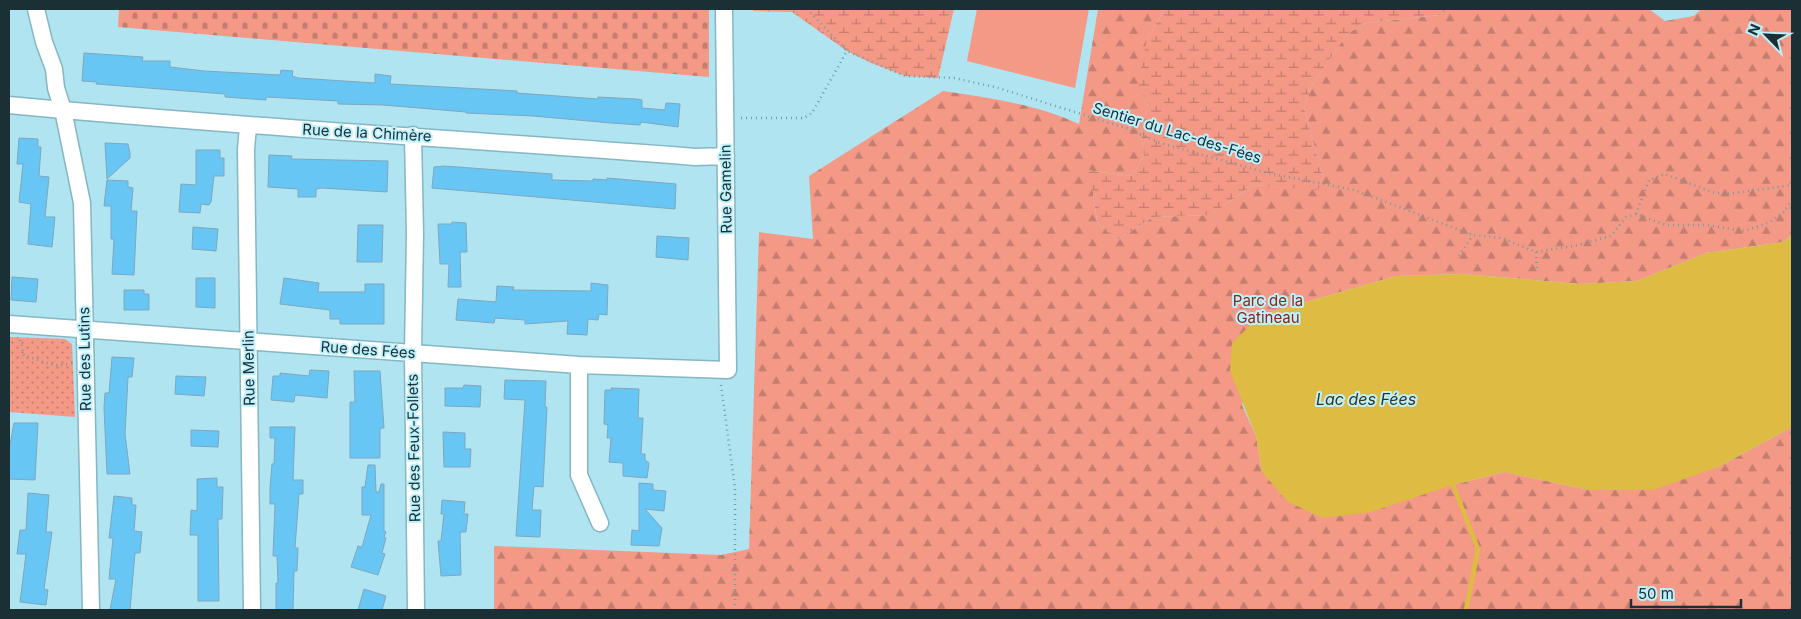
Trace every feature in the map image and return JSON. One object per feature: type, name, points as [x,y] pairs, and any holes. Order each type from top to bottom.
[{"type":"street","name":"Rue des Lutins","points":[[36,9],[44,42],[54,69],[56,88],[63,110],[82,203],[91,610]]},
{"type":"street","name":"Rue Gamelin","points":[[724,9],[728,370]]},
{"type":"street","name":"Rue de la Chimère","points":[[9,105],[248,126],[414,135],[695,157],[726,156]]},
{"type":"street","name":"Rue Merlin","points":[[248,126],[246,149],[252,610]]},
{"type":"street","name":"Rue des Feux-Follets","points":[[414,135],[413,353],[416,610]]},
{"type":"street","name":"Rue des Fées","points":[[14,324],[579,366],[728,370]]},
{"type":"street","points":[[579,366],[579,475],[600,523]]},
{"type":"path","name":"Sentier du Lac-des-Fées","points":[[807,9],[847,51],[905,76],[954,78],[974,82],[1129,129],[1160,143],[1268,173],[1354,190],[1472,235],[1502,238],[1536,252]]},
{"type":"path","points":[[725,118],[804,118],[812,113],[847,51]]},
{"type":"path","points":[[1636,214],[1649,180],[1665,174],[1712,192],[1727,194],[1792,186]]},
{"type":"path","points":[[1537,269],[1536,252],[1574,246],[1611,236],[1626,217],[1636,214],[1666,225],[1707,225],[1744,231],[1768,223],[1784,212],[1792,200]]},
{"type":"path","points":[[1459,256],[1472,235]]},
{"type":"path","points":[[14,324],[24,356],[40,359],[48,365],[59,367],[85,358]]},
{"type":"path","points":[[728,370],[720,387],[735,488],[735,610]]},
{"type":"green space","points":[[119,9],[709,9],[709,77],[118,27]]},
{"type":"green space","points":[[753,9],[954,9],[938,78],[905,76],[871,63],[847,51],[792,12],[753,11]]},
{"type":"green space","points":[[977,9],[1089,9],[1075,88],[967,61]]},
{"type":"green space","name":"Parc de la Gatineau","points":[[1098,9],[1163,9],[1147,39],[1149,99],[1141,134],[1144,155],[1132,176],[1086,170],[1093,192],[1097,222],[1117,240],[1153,217],[1211,215],[1253,185],[1318,189],[1323,177],[1304,108],[1311,87],[1347,34],[1366,23],[1440,15],[1448,9],[1649,9],[1665,21],[1694,16],[1701,9],[1792,9],[1792,235],[1783,242],[1706,253],[1637,281],[1580,284],[1464,274],[1396,276],[1261,315],[1242,405],[1256,436],[1262,472],[1453,485],[1504,472],[1589,490],[1718,467],[1792,427],[1792,610],[494,610],[494,546],[721,555],[749,549],[759,232],[813,239],[809,176],[943,91],[995,99],[1046,111],[1079,124]]},
{"type":"green space","points":[[1163,9],[1448,9],[1440,15],[1366,23],[1347,34],[1311,87],[1304,108],[1323,177],[1318,190],[1253,185],[1211,215],[1153,217],[1117,240],[1097,222],[1093,192],[1082,175],[1086,170],[1132,176],[1144,155],[1141,134],[1149,99],[1136,90],[1147,39]]},
{"type":"green space","points":[[9,337],[65,339],[72,344],[75,417],[10,412]]},
{"type":"water","name":"Lac des Fées","points":[[1792,235],[1792,427],[1718,467],[1653,490],[1589,490],[1504,472],[1453,485],[1371,512],[1323,518],[1288,502],[1262,472],[1256,436],[1230,371],[1232,343],[1261,315],[1396,276],[1464,274],[1580,284],[1637,281],[1706,253],[1783,242]]},
{"type":"building","points":[[84,53],[143,57],[142,61],[170,61],[170,67],[204,71],[280,75],[281,70],[293,71],[292,76],[298,78],[375,83],[375,74],[391,76],[390,84],[517,91],[517,93],[598,99],[598,97],[636,99],[642,100],[642,108],[665,110],[666,103],[680,104],[678,127],[641,122],[640,125],[533,116],[466,113],[383,105],[338,104],[338,101],[266,97],[266,100],[225,97],[225,94],[96,84],[97,82],[82,81]]},
{"type":"building","points":[[19,138],[38,139],[38,147],[41,147],[39,176],[49,177],[45,217],[55,217],[52,247],[28,244],[31,204],[19,202],[23,164],[17,164]]},
{"type":"building","points":[[105,143],[128,144],[130,153],[130,158],[107,179]]},
{"type":"building","points":[[196,150],[220,150],[220,158],[224,158],[224,176],[214,176],[211,202],[209,205],[201,204],[200,213],[179,212],[181,184],[196,185]]},
{"type":"building","points":[[269,155],[292,156],[291,159],[388,161],[387,192],[322,188],[316,189],[316,197],[298,197],[298,189],[268,187]]},
{"type":"building","points":[[444,166],[552,174],[552,180],[593,181],[593,179],[607,180],[607,178],[676,184],[675,209],[432,188],[434,167]]},
{"type":"building","points":[[107,180],[128,181],[128,187],[133,188],[131,211],[137,211],[134,275],[112,274],[114,239],[111,239],[111,206],[104,206]]},
{"type":"building","points":[[452,222],[466,223],[467,252],[460,252],[461,287],[448,287],[449,264],[440,264],[438,224],[452,224]]},
{"type":"building","points":[[358,225],[383,225],[382,262],[357,262]]},
{"type":"building","points":[[193,227],[218,229],[216,251],[192,249]]},
{"type":"building","points":[[657,236],[689,238],[688,260],[656,257]]},
{"type":"building","points":[[12,277],[38,279],[36,302],[11,300]]},
{"type":"building","points":[[196,278],[215,278],[215,308],[196,307]]},
{"type":"building","points":[[284,278],[319,283],[318,292],[365,292],[365,284],[384,284],[384,324],[340,324],[340,319],[330,319],[330,310],[280,304]]},
{"type":"building","points":[[591,283],[608,285],[607,315],[599,314],[598,320],[588,319],[587,335],[567,334],[568,321],[525,324],[525,320],[495,318],[494,323],[456,320],[458,299],[496,302],[497,286],[514,287],[513,290],[591,291]]},
{"type":"building","points":[[124,290],[144,290],[144,294],[149,294],[149,310],[124,310]]},
{"type":"building","points":[[112,357],[134,358],[132,377],[128,377],[125,434],[130,474],[107,474],[104,407],[105,393],[109,393]]},
{"type":"building","points":[[310,370],[329,371],[327,398],[295,395],[294,402],[271,400],[273,376],[280,376],[280,373],[309,376]]},
{"type":"building","points":[[354,371],[380,371],[384,428],[380,428],[380,458],[350,458],[350,402],[355,402]]},
{"type":"building","points":[[176,376],[206,377],[204,396],[175,394]]},
{"type":"building","points":[[505,380],[546,381],[545,407],[547,407],[543,487],[534,486],[532,510],[541,510],[540,537],[516,536],[525,400],[504,399]]},
{"type":"building","points":[[464,385],[481,386],[480,407],[445,406],[445,388],[463,388]]},
{"type":"building","points":[[611,388],[639,389],[638,418],[643,418],[641,454],[645,454],[645,460],[649,463],[647,478],[623,476],[623,463],[609,462],[611,438],[607,438],[608,425],[604,424],[605,390],[612,390]]},
{"type":"building","points":[[14,423],[38,423],[35,480],[9,479],[9,450]]},
{"type":"building","points":[[270,427],[295,427],[293,480],[303,480],[303,494],[299,494],[295,548],[298,548],[297,571],[294,571],[293,610],[276,610],[277,556],[273,556],[275,504],[270,504],[275,438],[270,438]]},
{"type":"building","points":[[191,430],[219,431],[218,447],[191,446]]},
{"type":"building","points":[[443,432],[465,433],[465,449],[471,449],[470,467],[444,467]]},
{"type":"building","points":[[368,465],[375,465],[376,492],[379,492],[381,484],[384,484],[384,531],[386,532],[384,537],[386,538],[382,553],[385,554],[378,575],[351,567],[358,546],[362,547],[371,515],[362,515],[362,487],[365,487]]},
{"type":"building","points":[[217,478],[217,487],[223,487],[222,519],[218,519],[219,601],[198,601],[198,535],[190,535],[191,510],[197,511],[197,479]]},
{"type":"building","points":[[639,483],[653,484],[653,490],[666,491],[664,511],[645,509],[662,528],[659,546],[631,545],[632,530],[639,531]]},
{"type":"building","points":[[28,493],[49,495],[46,532],[52,532],[44,589],[48,590],[46,605],[20,602],[26,554],[17,554],[20,530],[26,530]]},
{"type":"building","points":[[114,496],[132,498],[132,505],[136,505],[134,531],[142,532],[140,553],[135,553],[130,610],[110,610],[116,579],[109,579],[113,538],[109,538]]},
{"type":"building","points":[[442,500],[465,502],[464,514],[468,514],[466,532],[460,532],[461,575],[441,576],[438,541],[441,541],[444,514],[441,514]]},
{"type":"building","points":[[364,589],[386,596],[382,610],[358,610]]},
{"type":"waterway","points":[[1453,485],[1478,549],[1466,610]]}]
